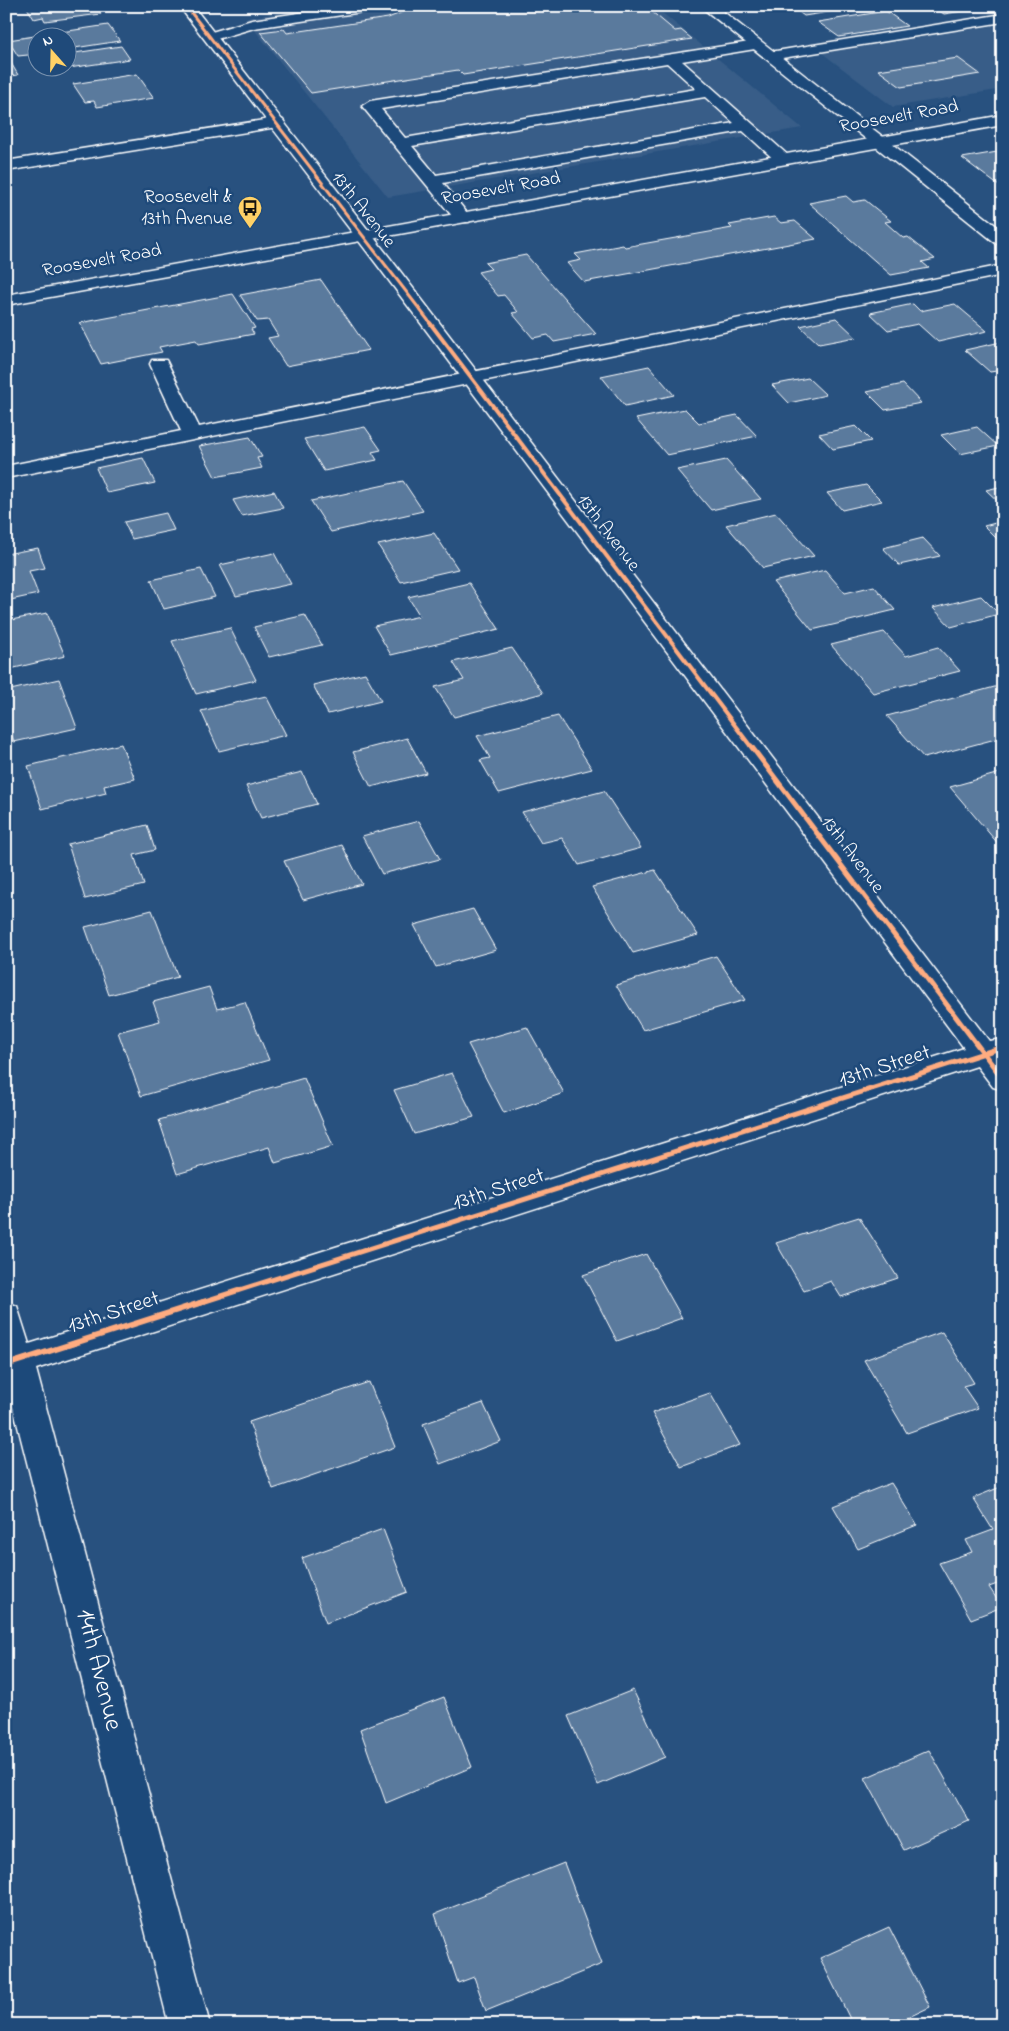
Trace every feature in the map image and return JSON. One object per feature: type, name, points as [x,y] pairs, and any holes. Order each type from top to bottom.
[{"type":"street","name":"13th Avenue","points":[[186,6],[471,378],[993,1050],[1003,1079]]},
{"type":"street","points":[[210,36],[252,24],[376,6]]},
{"type":"street","points":[[707,6],[1003,240]]},
{"type":"street","points":[[770,56],[1003,18]]},
{"type":"street","points":[[463,218],[370,106],[756,45]]},
{"type":"street","points":[[670,58],[784,160]]},
{"type":"street","points":[[401,143],[708,92]]},
{"type":"street","name":"Roosevelt Road","points":[[6,300],[1003,120]]},
{"type":"street","points":[[6,166],[276,123]]},
{"type":"street","points":[[432,180],[746,126]]},
{"type":"street","points":[[6,472],[1003,270]]},
{"type":"street","points":[[159,364],[193,434]]},
{"type":"street","name":"13th Street","points":[[12,1363],[993,1050]]},
{"type":"street","name":"14th Avenue","points":[[6,1315],[12,1363],[190,2025]]},
{"type":"shaded area","points":[[325,6],[654,6],[802,128],[388,197],[245,18]]},
{"type":"shaded area","points":[[1003,24],[1003,89],[893,107],[822,53]]},
{"type":"building","points":[[26,6],[96,6],[101,14],[45,21],[43,17],[34,19]]},
{"type":"building","points":[[418,6],[645,6],[675,31],[681,30],[692,39],[463,75],[458,70],[311,93],[260,32],[284,29],[287,33],[388,18]]},
{"type":"building","points":[[791,6],[867,6],[804,16]]},
{"type":"building","points":[[932,6],[964,6],[969,10],[944,14]]},
{"type":"building","points":[[886,11],[907,26],[839,37],[818,22]]},
{"type":"building","points":[[108,25],[120,41],[78,47],[78,30]]},
{"type":"building","points":[[28,37],[28,55],[18,56],[8,40]]},
{"type":"building","points":[[121,46],[130,59],[78,67],[78,52]]},
{"type":"building","points":[[958,58],[980,74],[901,87],[878,70]]},
{"type":"building","points":[[6,63],[11,63],[18,75],[6,77]]},
{"type":"building","points":[[137,74],[154,98],[97,107],[94,101],[85,102],[73,84]]},
{"type":"building","points":[[1003,151],[1003,189],[962,158]]},
{"type":"building","points":[[846,196],[853,202],[865,200],[891,221],[885,222],[903,238],[908,237],[935,259],[922,262],[929,268],[891,275],[809,203]]},
{"type":"building","points":[[774,217],[781,223],[795,221],[816,239],[584,282],[567,263],[581,260],[575,254],[732,228],[729,225]]},
{"type":"building","points":[[526,255],[596,334],[554,342],[548,335],[533,338],[512,313],[518,312],[504,295],[498,296],[478,272],[491,269],[485,263]]},
{"type":"building","points":[[321,280],[369,350],[286,366],[268,338],[278,336],[268,320],[257,321],[240,295]]},
{"type":"building","points":[[233,294],[255,328],[251,329],[254,334],[199,344],[196,340],[159,347],[162,352],[101,364],[80,323]]},
{"type":"building","points":[[913,304],[920,311],[955,304],[987,331],[938,342],[918,324],[888,330],[870,313]]},
{"type":"building","points":[[836,318],[856,337],[819,344],[800,326]]},
{"type":"building","points":[[1001,342],[1003,370],[990,372],[965,350]]},
{"type":"building","points":[[649,366],[674,395],[625,406],[601,376]]},
{"type":"building","points":[[808,378],[826,395],[789,403],[772,385]]},
{"type":"building","points":[[903,384],[921,403],[885,410],[867,392]]},
{"type":"building","points":[[685,409],[699,423],[737,415],[757,436],[667,455],[636,419]]},
{"type":"building","points":[[856,426],[871,441],[833,449],[819,434]]},
{"type":"building","points":[[365,427],[381,450],[372,452],[377,460],[324,471],[304,439]]},
{"type":"building","points":[[977,427],[998,446],[960,454],[941,435]]},
{"type":"building","points":[[250,437],[262,457],[257,458],[262,468],[215,477],[199,446]]},
{"type":"building","points":[[143,458],[155,483],[107,493],[96,468]]},
{"type":"building","points":[[726,460],[761,499],[711,510],[677,470]]},
{"type":"building","points":[[403,481],[423,511],[331,532],[311,501]]},
{"type":"building","points":[[866,485],[882,501],[842,510],[827,493]]},
{"type":"building","points":[[1003,486],[1003,506],[986,490]]},
{"type":"building","points":[[274,491],[283,508],[242,516],[233,500]]},
{"type":"building","points":[[166,513],[174,530],[132,539],[124,522]]},
{"type":"building","points":[[776,513],[814,556],[763,568],[726,525]]},
{"type":"building","points":[[1003,521],[1003,545],[984,526]]},
{"type":"building","points":[[434,533],[458,569],[401,582],[378,545]]},
{"type":"building","points":[[923,538],[940,556],[899,565],[883,548]]},
{"type":"building","points":[[38,548],[45,568],[29,571],[38,594],[6,601],[6,554]]},
{"type":"building","points":[[274,553],[291,584],[236,596],[220,565]]},
{"type":"building","points":[[201,569],[215,597],[164,609],[151,580]]},
{"type":"building","points":[[825,570],[845,593],[874,586],[895,610],[812,630],[773,582]]},
{"type":"building","points":[[469,583],[499,629],[391,655],[374,626],[420,616],[408,597]]},
{"type":"building","points":[[981,596],[999,614],[951,627],[933,608]]},
{"type":"building","points":[[47,613],[65,656],[6,670],[6,621]]},
{"type":"building","points":[[305,615],[322,645],[269,657],[254,627]]},
{"type":"building","points":[[230,628],[256,680],[196,694],[172,641]]},
{"type":"building","points":[[884,632],[906,656],[938,647],[960,671],[873,693],[831,645]]},
{"type":"building","points":[[512,648],[543,693],[454,717],[435,687],[464,680],[453,662]]},
{"type":"building","points":[[365,673],[381,701],[328,714],[313,685]]},
{"type":"building","points":[[59,679],[77,728],[14,742],[6,717],[6,691]]},
{"type":"building","points":[[1002,685],[1003,737],[924,758],[887,716]]},
{"type":"building","points":[[266,696],[286,735],[219,751],[201,711]]},
{"type":"building","points":[[558,716],[592,769],[499,793],[480,760],[490,758],[477,736]]},
{"type":"building","points":[[407,738],[426,773],[371,787],[353,752]]},
{"type":"building","points":[[121,744],[135,779],[104,786],[106,793],[42,809],[28,766]]},
{"type":"building","points":[[302,772],[317,804],[261,818],[246,786]]},
{"type":"building","points":[[1003,772],[1003,845],[1000,846],[950,787]]},
{"type":"building","points":[[604,791],[641,848],[579,865],[562,838],[541,843],[522,812]]},
{"type":"building","points":[[419,821],[440,859],[382,874],[362,836]]},
{"type":"building","points":[[147,825],[155,850],[134,855],[144,885],[85,899],[68,844]]},
{"type":"building","points":[[342,845],[362,884],[303,900],[284,861]]},
{"type":"building","points":[[655,870],[698,935],[633,953],[592,887]]},
{"type":"building","points":[[473,909],[496,950],[436,967],[414,925]]},
{"type":"building","points":[[152,910],[178,977],[109,995],[85,927]]},
{"type":"building","points":[[716,956],[745,1000],[643,1030],[616,985]]},
{"type":"building","points":[[209,987],[217,1009],[245,1002],[269,1060],[141,1096],[118,1032],[160,1021],[153,1002]]},
{"type":"building","points":[[527,1027],[564,1093],[504,1113],[468,1044]]},
{"type":"building","points":[[452,1073],[474,1117],[414,1134],[394,1090]]},
{"type":"building","points":[[304,1078],[333,1146],[275,1163],[269,1147],[177,1174],[159,1120]]},
{"type":"building","points":[[859,1217],[898,1278],[841,1297],[831,1281],[804,1291],[776,1243]]},
{"type":"building","points":[[646,1254],[682,1318],[617,1341],[583,1275]]},
{"type":"building","points":[[942,1332],[974,1383],[963,1386],[978,1408],[907,1433],[864,1360]]},
{"type":"building","points":[[369,1382],[395,1447],[273,1489],[249,1422]]},
{"type":"building","points":[[710,1393],[740,1445],[681,1467],[652,1413]]},
{"type":"building","points":[[483,1403],[501,1441],[440,1464],[423,1424]]},
{"type":"building","points":[[891,1483],[917,1525],[858,1549],[833,1506]]},
{"type":"building","points":[[1003,1486],[1003,1582],[989,1587],[1002,1607],[971,1619],[939,1563],[972,1552],[966,1540],[993,1530],[973,1498]]},
{"type":"building","points":[[383,1529],[407,1592],[326,1623],[302,1558]]},
{"type":"building","points":[[633,1690],[665,1757],[598,1785],[568,1716]]},
{"type":"building","points":[[444,1697],[472,1767],[386,1803],[360,1729]]},
{"type":"building","points":[[929,1750],[969,1821],[904,1850],[865,1778]]},
{"type":"building","points":[[564,1863],[602,1964],[486,2011],[474,1977],[458,1983],[435,1914]]},
{"type":"building","points":[[889,1927],[930,2007],[892,2025],[853,2025],[820,1958]]},
{"type":"cycle path","points":[[186,6],[384,262],[1003,1079]]},
{"type":"cycle path","points":[[6,1365],[1003,1047]]},
{"type":"place","name":"Roosevelt & 13th Avenue","points":[[250,229]]}]
